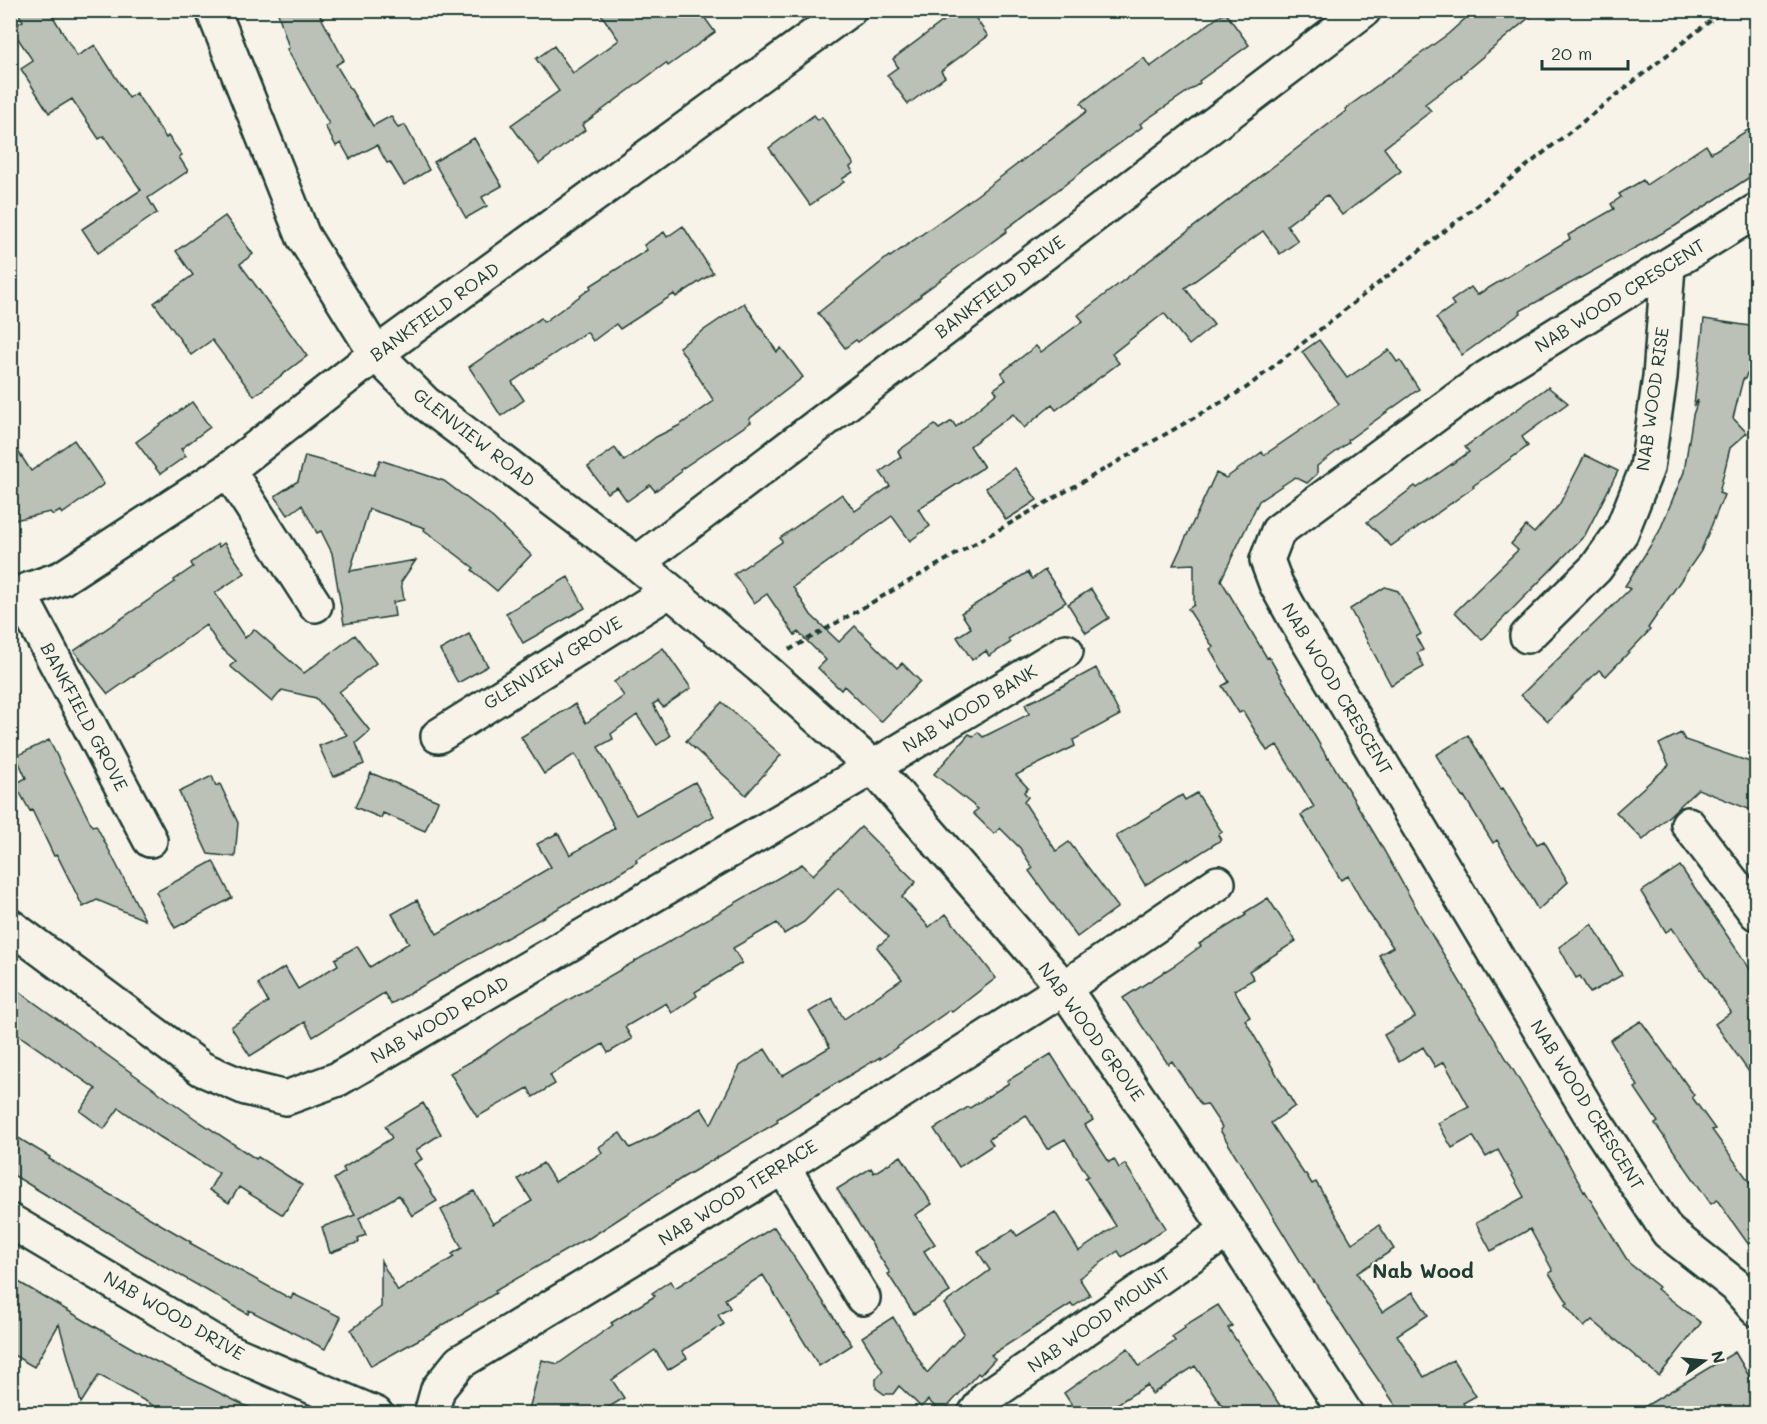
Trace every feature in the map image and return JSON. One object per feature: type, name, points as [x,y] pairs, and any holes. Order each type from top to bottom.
[{"type":"street","name":"GLENVIEW ROAD","points":[[213,10],[303,236],[376,354],[425,404],[637,563],[760,666]]},
{"type":"street","name":"BANKFIELD ROAD","points":[[15,593],[62,579],[228,470],[376,354],[849,10]]},
{"type":"street","name":"BANKFIELD DRIVE","points":[[637,563],[1364,10]]},
{"type":"street","name":"NAB WOOD CRESCENT","points":[[1756,211],[1486,378],[1278,531],[1266,560],[1297,622],[1601,1130],[1668,1233],[1735,1285],[1756,1309]]},
{"type":"street","name":"NAB WOOD RISE","points":[[1527,636],[1596,568],[1621,533],[1647,468],[1660,377],[1668,266]]},
{"type":"street","points":[[228,470],[315,605]]},
{"type":"street","name":"GLENVIEW GROVE","points":[[438,736],[669,591]]},
{"type":"street","name":"BANKFIELD GROVE","points":[[15,593],[150,840]]},
{"type":"street","name":"NAB WOOD BANK","points":[[873,767],[1066,651]]},
{"type":"street","name":"NAB WOOD GROVE","points":[[760,666],[873,767],[1064,988],[1228,1230],[1346,1413]]},
{"type":"street","name":"NAB WOOD ROAD","points":[[10,926],[202,1069],[246,1088],[286,1098],[338,1079],[873,767]]},
{"type":"street","points":[[1688,824],[1756,913]]},
{"type":"street","name":"NAB WOOD TERRACE","points":[[431,1413],[438,1389],[460,1362],[783,1167],[1064,988],[1218,883]]},
{"type":"street","points":[[783,1167],[863,1298]]},
{"type":"street","name":"NAB WOOD DRIVE","points":[[10,1221],[229,1351],[376,1413]]},
{"type":"street","name":"NAB WOOD MOUNT","points":[[975,1413],[987,1397],[1228,1230]]},
{"type":"path","points":[[760,666],[1246,388],[1725,10]]},
{"type":"building","points":[[16,10],[49,10],[77,56],[95,45],[129,98],[136,93],[166,138],[168,136],[182,155],[179,157],[188,171],[148,198],[157,213],[98,253],[82,229],[141,190],[104,136],[99,139],[72,99],[49,113],[21,69],[33,61],[11,28],[23,21]]},
{"type":"building","points":[[277,10],[317,10],[344,60],[336,65],[373,126],[391,116],[398,128],[405,125],[429,170],[404,185],[377,145],[350,159],[341,143],[336,146],[325,126],[329,124],[287,49],[289,48]]},
{"type":"building","points":[[598,10],[699,10],[715,32],[668,66],[666,63],[582,125],[585,130],[539,164],[511,125],[559,91],[536,59],[554,46],[573,73],[619,40]]},
{"type":"building","points":[[958,10],[970,10],[988,36],[941,71],[945,77],[908,104],[887,75],[898,67],[893,59]]},
{"type":"building","points":[[1475,10],[1538,10],[1462,76],[1425,104],[1431,111],[1384,148],[1401,171],[1342,215],[1327,195],[1287,225],[1298,241],[1280,254],[1263,231],[1185,288],[1214,325],[1189,345],[1164,313],[1112,354],[1119,363],[1056,410],[1052,405],[1024,428],[1013,414],[970,446],[984,467],[918,509],[930,526],[910,541],[892,516],[793,587],[811,615],[839,642],[855,626],[897,668],[902,663],[920,681],[881,722],[844,686],[841,690],[818,668],[826,660],[798,632],[795,635],[767,594],[754,603],[734,574],[782,542],[780,538],[842,494],[855,511],[890,486],[880,472],[901,457],[898,451],[935,425],[939,429],[952,421],[956,427],[997,393],[994,389],[1006,380],[1001,373],[1036,346],[1041,352],[1083,321],[1078,315],[1346,111],[1345,109],[1448,34]]},
{"type":"building","points":[[1225,12],[1249,45],[1199,81],[1200,83],[1140,124],[1142,127],[921,296],[858,342],[856,340],[845,348],[818,313],[889,256],[977,195],[1087,111],[1081,103],[1114,78],[1144,58],[1150,67]]},
{"type":"building","points":[[814,115],[818,120],[822,117],[854,164],[850,167],[853,172],[842,179],[844,182],[810,205],[769,148]]},
{"type":"building","points":[[1756,125],[1756,173],[1675,226],[1520,311],[1521,313],[1462,355],[1436,318],[1454,305],[1451,301],[1471,287],[1477,295],[1570,239],[1568,235],[1614,209],[1611,204],[1621,197],[1619,194],[1643,180],[1646,185],[1706,145],[1711,153]]},
{"type":"building","points":[[474,138],[502,186],[482,197],[487,206],[466,218],[434,162]]},
{"type":"building","points":[[225,216],[253,254],[240,264],[307,356],[254,396],[212,340],[191,355],[154,303],[193,275],[176,251]]},
{"type":"building","points":[[683,226],[713,273],[676,297],[674,294],[620,329],[616,324],[593,341],[587,332],[512,382],[524,400],[501,416],[469,367],[541,318],[544,322],[591,288],[590,286],[647,250],[644,245],[664,232],[667,237]]},
{"type":"building","points":[[744,303],[777,352],[781,348],[803,377],[749,419],[751,422],[680,470],[681,472],[655,491],[650,485],[627,501],[617,487],[607,493],[588,467],[615,448],[624,461],[656,437],[678,426],[714,401],[679,347]]},
{"type":"building","points":[[1704,319],[1756,327],[1756,351],[1752,373],[1747,373],[1743,379],[1733,418],[1747,433],[1730,448],[1719,493],[1724,495],[1701,551],[1648,628],[1650,630],[1606,676],[1599,670],[1548,721],[1521,695],[1630,589],[1625,586],[1659,532],[1684,472],[1693,415],[1698,400],[1694,405]]},
{"type":"building","points":[[1319,340],[1347,378],[1389,350],[1397,362],[1400,360],[1419,389],[1348,440],[1349,442],[1317,466],[1317,474],[1307,483],[1295,477],[1259,501],[1221,580],[1378,840],[1584,1192],[1629,1263],[1659,1287],[1657,1289],[1701,1323],[1659,1376],[1592,1320],[1584,1327],[1565,1305],[1568,1303],[1549,1273],[1553,1271],[1530,1229],[1491,1251],[1476,1223],[1524,1197],[1498,1150],[1486,1157],[1473,1136],[1452,1148],[1438,1123],[1469,1107],[1444,1062],[1435,1067],[1423,1047],[1399,1062],[1384,1035],[1415,1017],[1379,955],[1393,947],[1368,912],[1348,876],[1341,880],[1301,815],[1314,807],[1277,745],[1267,751],[1243,711],[1239,713],[1222,686],[1229,682],[1210,649],[1213,647],[1188,609],[1194,605],[1194,564],[1173,565],[1216,473],[1226,478],[1262,452],[1264,455],[1339,404],[1302,352]]},
{"type":"building","points":[[1548,387],[1568,403],[1522,437],[1528,446],[1474,487],[1391,546],[1367,522],[1415,486],[1417,488],[1469,452],[1465,447]]},
{"type":"building","points":[[192,402],[210,427],[181,449],[186,456],[160,474],[136,442]]},
{"type":"building","points":[[10,439],[31,471],[74,440],[104,484],[62,514],[60,511],[53,515],[50,512],[10,521]]},
{"type":"building","points":[[1585,455],[1618,471],[1585,535],[1482,640],[1455,612],[1518,550],[1511,544],[1526,526],[1534,533],[1559,505]]},
{"type":"building","points":[[305,456],[374,475],[380,460],[444,481],[493,518],[531,555],[497,591],[472,570],[474,568],[424,530],[425,528],[369,509],[350,571],[416,560],[401,582],[404,600],[393,602],[395,616],[344,624],[332,553],[321,531],[317,533],[302,505],[288,515],[275,496],[298,481]]},
{"type":"building","points":[[1015,468],[1037,500],[1006,520],[986,488]]},
{"type":"building","points":[[224,543],[245,573],[215,593],[245,638],[254,629],[304,673],[355,635],[376,663],[339,692],[370,731],[356,743],[364,764],[333,777],[319,746],[347,735],[316,698],[282,690],[272,702],[230,666],[236,661],[220,647],[206,625],[108,694],[74,651],[175,582],[174,580],[193,567],[191,563],[218,544],[219,547]]},
{"type":"building","points":[[1045,570],[1066,602],[1008,639],[1010,643],[989,656],[986,651],[972,660],[957,637],[971,628],[961,613],[1028,572],[1032,579]]},
{"type":"building","points":[[568,577],[585,608],[523,643],[506,613]]},
{"type":"building","points":[[1385,587],[1398,591],[1421,634],[1416,637],[1423,650],[1417,653],[1424,667],[1391,685],[1350,609]]},
{"type":"building","points":[[1091,589],[1109,618],[1086,633],[1068,604]]},
{"type":"building","points":[[469,634],[488,666],[458,683],[440,650]]},
{"type":"building","points":[[663,648],[691,688],[663,707],[658,701],[653,704],[670,736],[657,745],[637,715],[611,734],[613,739],[598,747],[636,815],[695,782],[714,816],[636,859],[637,862],[613,877],[391,1004],[384,993],[313,1037],[305,1022],[250,1056],[231,1027],[268,1002],[258,984],[285,967],[298,989],[338,965],[335,959],[357,946],[370,967],[409,943],[392,914],[417,900],[437,934],[551,867],[537,844],[558,833],[570,855],[615,828],[575,754],[544,774],[521,737],[575,704],[586,723],[624,696],[614,682]]},
{"type":"building","points":[[1096,668],[1120,715],[1073,740],[1075,746],[1016,775],[1028,788],[1024,792],[1028,797],[1024,802],[1056,851],[1069,842],[1118,907],[1077,937],[1029,871],[1033,868],[1020,848],[1000,828],[994,834],[973,813],[978,809],[934,774],[969,734],[973,736],[978,732],[983,737],[1029,714],[1025,704]]},
{"type":"building","points":[[722,702],[781,755],[746,795],[686,741]]},
{"type":"building","points":[[1681,733],[1685,740],[1756,764],[1756,812],[1698,789],[1643,840],[1616,812],[1669,765],[1659,744]]},
{"type":"building","points":[[1468,735],[1537,844],[1544,841],[1568,882],[1538,910],[1497,840],[1493,843],[1436,755]]},
{"type":"building","points":[[49,740],[92,826],[96,825],[145,920],[97,900],[83,907],[57,855],[54,856],[32,810],[30,811],[15,784],[26,778],[16,756]]},
{"type":"building","points":[[371,773],[438,801],[425,831],[383,813],[381,818],[355,807]]},
{"type":"building","points":[[212,776],[216,786],[220,784],[238,823],[235,857],[208,854],[179,792]]},
{"type":"building","points":[[1197,793],[1222,832],[1218,835],[1221,840],[1145,885],[1116,836],[1182,795],[1185,800]]},
{"type":"building","points":[[861,827],[916,882],[902,897],[929,927],[946,914],[996,978],[952,1012],[950,1010],[880,1059],[880,1057],[777,1119],[778,1122],[682,1178],[588,1239],[495,1291],[496,1293],[425,1336],[371,1366],[351,1330],[381,1307],[381,1261],[398,1291],[454,1257],[452,1254],[462,1248],[441,1210],[474,1191],[493,1224],[532,1201],[518,1179],[543,1163],[555,1182],[602,1153],[599,1147],[620,1133],[630,1148],[657,1135],[701,1108],[711,1124],[740,1066],[765,1049],[782,1076],[830,1047],[809,1012],[832,998],[844,1019],[902,979],[877,947],[889,937],[838,888],[804,922],[784,934],[777,923],[733,948],[742,963],[695,992],[697,996],[672,1013],[666,1003],[625,1027],[632,1039],[608,1053],[603,1044],[550,1075],[555,1084],[533,1097],[528,1088],[477,1117],[450,1073],[477,1058],[522,1027],[802,864],[813,875]]},
{"type":"building","points":[[213,861],[232,898],[175,928],[156,892]]},
{"type":"building","points":[[1680,866],[1756,978],[1756,1082],[1715,1024],[1731,1012],[1672,928],[1666,932],[1641,892]]},
{"type":"building","points":[[1268,898],[1296,941],[1249,971],[1254,979],[1234,990],[1250,1017],[1245,1020],[1295,1106],[1271,1123],[1304,1174],[1312,1184],[1316,1182],[1352,1243],[1379,1225],[1394,1249],[1357,1273],[1382,1312],[1413,1292],[1428,1315],[1397,1335],[1424,1377],[1453,1360],[1476,1396],[1463,1403],[1469,1413],[1401,1413],[1313,1282],[1220,1130],[1222,1127],[1207,1104],[1201,1105],[1172,1061],[1168,1064],[1123,998],[1175,965],[1201,946],[1199,944],[1246,915],[1244,913]]},
{"type":"building","points":[[1592,924],[1622,975],[1590,993],[1580,976],[1576,978],[1559,947]]},
{"type":"building","points":[[10,985],[197,1120],[256,1159],[258,1157],[302,1185],[283,1215],[239,1187],[229,1203],[209,1190],[219,1173],[160,1137],[119,1108],[104,1129],[80,1111],[96,1089],[10,1029]]},
{"type":"building","points":[[1641,1021],[1694,1095],[1692,1097],[1715,1129],[1712,1130],[1756,1191],[1756,1255],[1717,1200],[1711,1204],[1655,1124],[1658,1122],[1635,1088],[1638,1086],[1610,1040]]},
{"type":"building","points":[[1051,1054],[1093,1120],[1085,1125],[1109,1162],[1114,1159],[1119,1168],[1125,1164],[1166,1228],[1122,1257],[1118,1251],[1079,1278],[1090,1295],[1073,1307],[1071,1304],[991,1355],[995,1359],[980,1375],[978,1373],[942,1413],[928,1400],[921,1407],[899,1386],[893,1394],[884,1394],[876,1388],[876,1379],[883,1371],[862,1337],[893,1317],[927,1373],[964,1333],[944,1304],[990,1270],[978,1252],[1013,1230],[1017,1236],[1055,1212],[1079,1251],[1116,1226],[1085,1178],[1088,1176],[1065,1139],[1047,1149],[1026,1115],[989,1139],[993,1145],[959,1167],[934,1129]]},
{"type":"building","points":[[423,1103],[441,1134],[416,1150],[422,1159],[414,1164],[437,1201],[412,1216],[399,1195],[359,1218],[366,1235],[358,1238],[359,1242],[330,1253],[322,1227],[355,1215],[334,1179],[345,1172],[343,1168],[392,1138],[385,1126]]},
{"type":"building","points":[[10,1133],[50,1157],[49,1159],[190,1243],[291,1299],[293,1294],[341,1317],[325,1349],[249,1310],[248,1314],[148,1257],[10,1173]]},
{"type":"building","points":[[901,1156],[932,1204],[915,1215],[935,1244],[924,1251],[950,1292],[914,1314],[837,1189],[871,1168],[874,1173]]},
{"type":"building","points":[[774,1227],[852,1345],[819,1366],[763,1275],[725,1299],[730,1308],[718,1315],[724,1324],[682,1351],[687,1358],[668,1370],[655,1350],[612,1380],[624,1398],[599,1413],[528,1413],[542,1360],[558,1364],[613,1325],[611,1323],[655,1296],[652,1293],[670,1281],[675,1288]]},
{"type":"building","points":[[10,1277],[149,1358],[260,1413],[150,1413],[154,1406],[99,1375],[81,1403],[59,1324],[34,1367],[10,1353]]},
{"type":"building","points":[[1218,1305],[1232,1326],[1228,1328],[1285,1413],[1227,1413],[1195,1366],[1152,1394],[1147,1385],[1103,1413],[1077,1413],[1064,1393],[1128,1348],[1139,1366],[1175,1341],[1172,1337],[1185,1328],[1184,1326]]},
{"type":"building","points":[[1735,1352],[1756,1388],[1756,1413],[1634,1413]]},
{"type":"district","name":"Nab Wood","points":[[1423,1271]]}]
